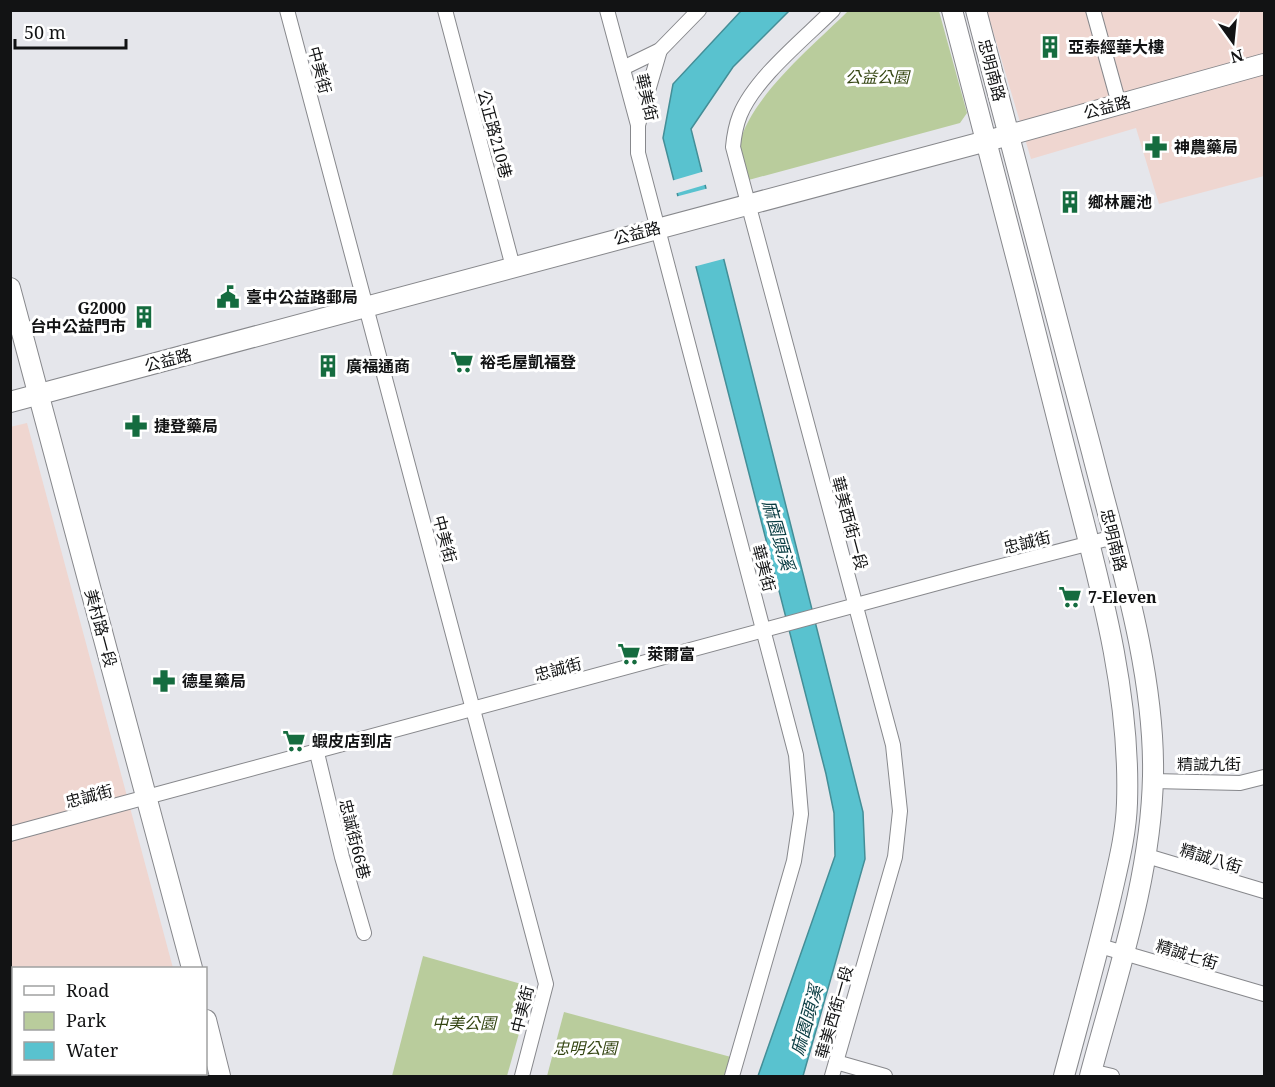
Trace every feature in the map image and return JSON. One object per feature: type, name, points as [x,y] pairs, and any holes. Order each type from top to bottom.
[{"type":"main road","name":"忠明南路","points":[[952,10],[1089,543],[1121,682],[1128,766],[1127,807],[1122,847],[1100,946],[1064,1077]]},
{"type":"main road","name":"忠明南路","points":[[976,10],[1114,537],[1145,676],[1154,760],[1147,856],[1124,952],[1090,1074]]},
{"type":"main road","name":"公益路","points":[[10,402],[1009,135],[1264,64]]},
{"type":"main road","name":"美村路一段","points":[[10,288],[191,967]]},
{"type":"main road","points":[[207,1024],[220,1077]]},
{"type":"street","name":"中美街","points":[[287,10],[546,984],[522,1077]]},
{"type":"street","name":"公正路210巷","points":[[445,10],[513,267]]},
{"type":"street","name":"華美街","points":[[607,10],[638,124],[638,153],[662,226],[796,755],[801,814],[794,861],[732,1077]]},
{"type":"street","name":"華美街","points":[[623,68],[660,50],[699,10]]},
{"type":"street","name":"華美西街一段","points":[[832,1077],[895,857],[900,811],[893,745],[849,607],[739,206],[733,147],[740,114],[751,95],[833,10]]},
{"type":"street","points":[[1093,10],[1119,104]]},
{"type":"street","points":[[638,124],[660,50]]},
{"type":"street","name":"忠誠街","points":[[10,834],[1114,537]]},
{"type":"street","name":"忠誠街66巷","points":[[317,753],[342,857],[364,933]]},
{"type":"street","name":"精誠九街","points":[[1153,781],[1240,783],[1264,777]]},
{"type":"street","name":"精誠八街","points":[[1147,856],[1264,891]]},
{"type":"street","name":"精誠七街","points":[[1100,946],[1264,994]]},
{"type":"street","points":[[837,1062],[885,1077]]},
{"type":"street","points":[[1090,1074],[1112,1077]]},
{"type":"shaded area","points":[[987,11],[1264,11],[1264,176],[1159,204],[1136,128],[1031,159]]},
{"type":"shaded area","points":[[27,423],[173,967],[12,967],[12,1075],[201,1076],[11,1076],[10,427]]},
{"type":"green space","name":"公益公園","points":[[848,11],[939,11],[967,113],[960,123],[745,181],[739,158],[739,145],[756,108],[801,56]]},
{"type":"green space","name":"中美公園","points":[[423,956],[532,987],[507,1076],[392,1076]]},
{"type":"green space","name":"忠明公園","points":[[564,1012],[731,1057],[725,1076],[547,1076]]},
{"type":"water","name":"麻園頭溪","points":[[741,11],[789,11],[733,67],[691,129],[863,812],[865,859],[803,1076],[758,1076],[835,856],[834,813],[826,774],[663,138],[673,84]]},
{"type":"pier","points":[[705,171],[708,184],[674,194],[671,181]]},
{"type":"pier","points":[[709,188],[727,258],[693,267],[675,197]]},
{"type":"place","name":"亞泰經華大樓","points":[[1050,47]]},
{"type":"place","name":"神農藥局","points":[[1156,147]]},
{"type":"place","name":"鄉林麗池","points":[[1070,202]]},
{"type":"place","name":"臺中公益路郵局","points":[[228,297]]},
{"type":"place","name":"G2000 台中公益門市","points":[[144,317]]},
{"type":"place","name":"裕毛屋凱福登","points":[[462,362]]},
{"type":"place","name":"廣福通商","points":[[328,366]]},
{"type":"place","name":"捷登藥局","points":[[136,426]]},
{"type":"place","name":"7-Eleven","points":[[1070,597]]},
{"type":"place","name":"萊爾富","points":[[629,654]]},
{"type":"place","name":"德星藥局","points":[[164,681]]},
{"type":"place","name":"蝦皮店到店","points":[[294,741]]}]
